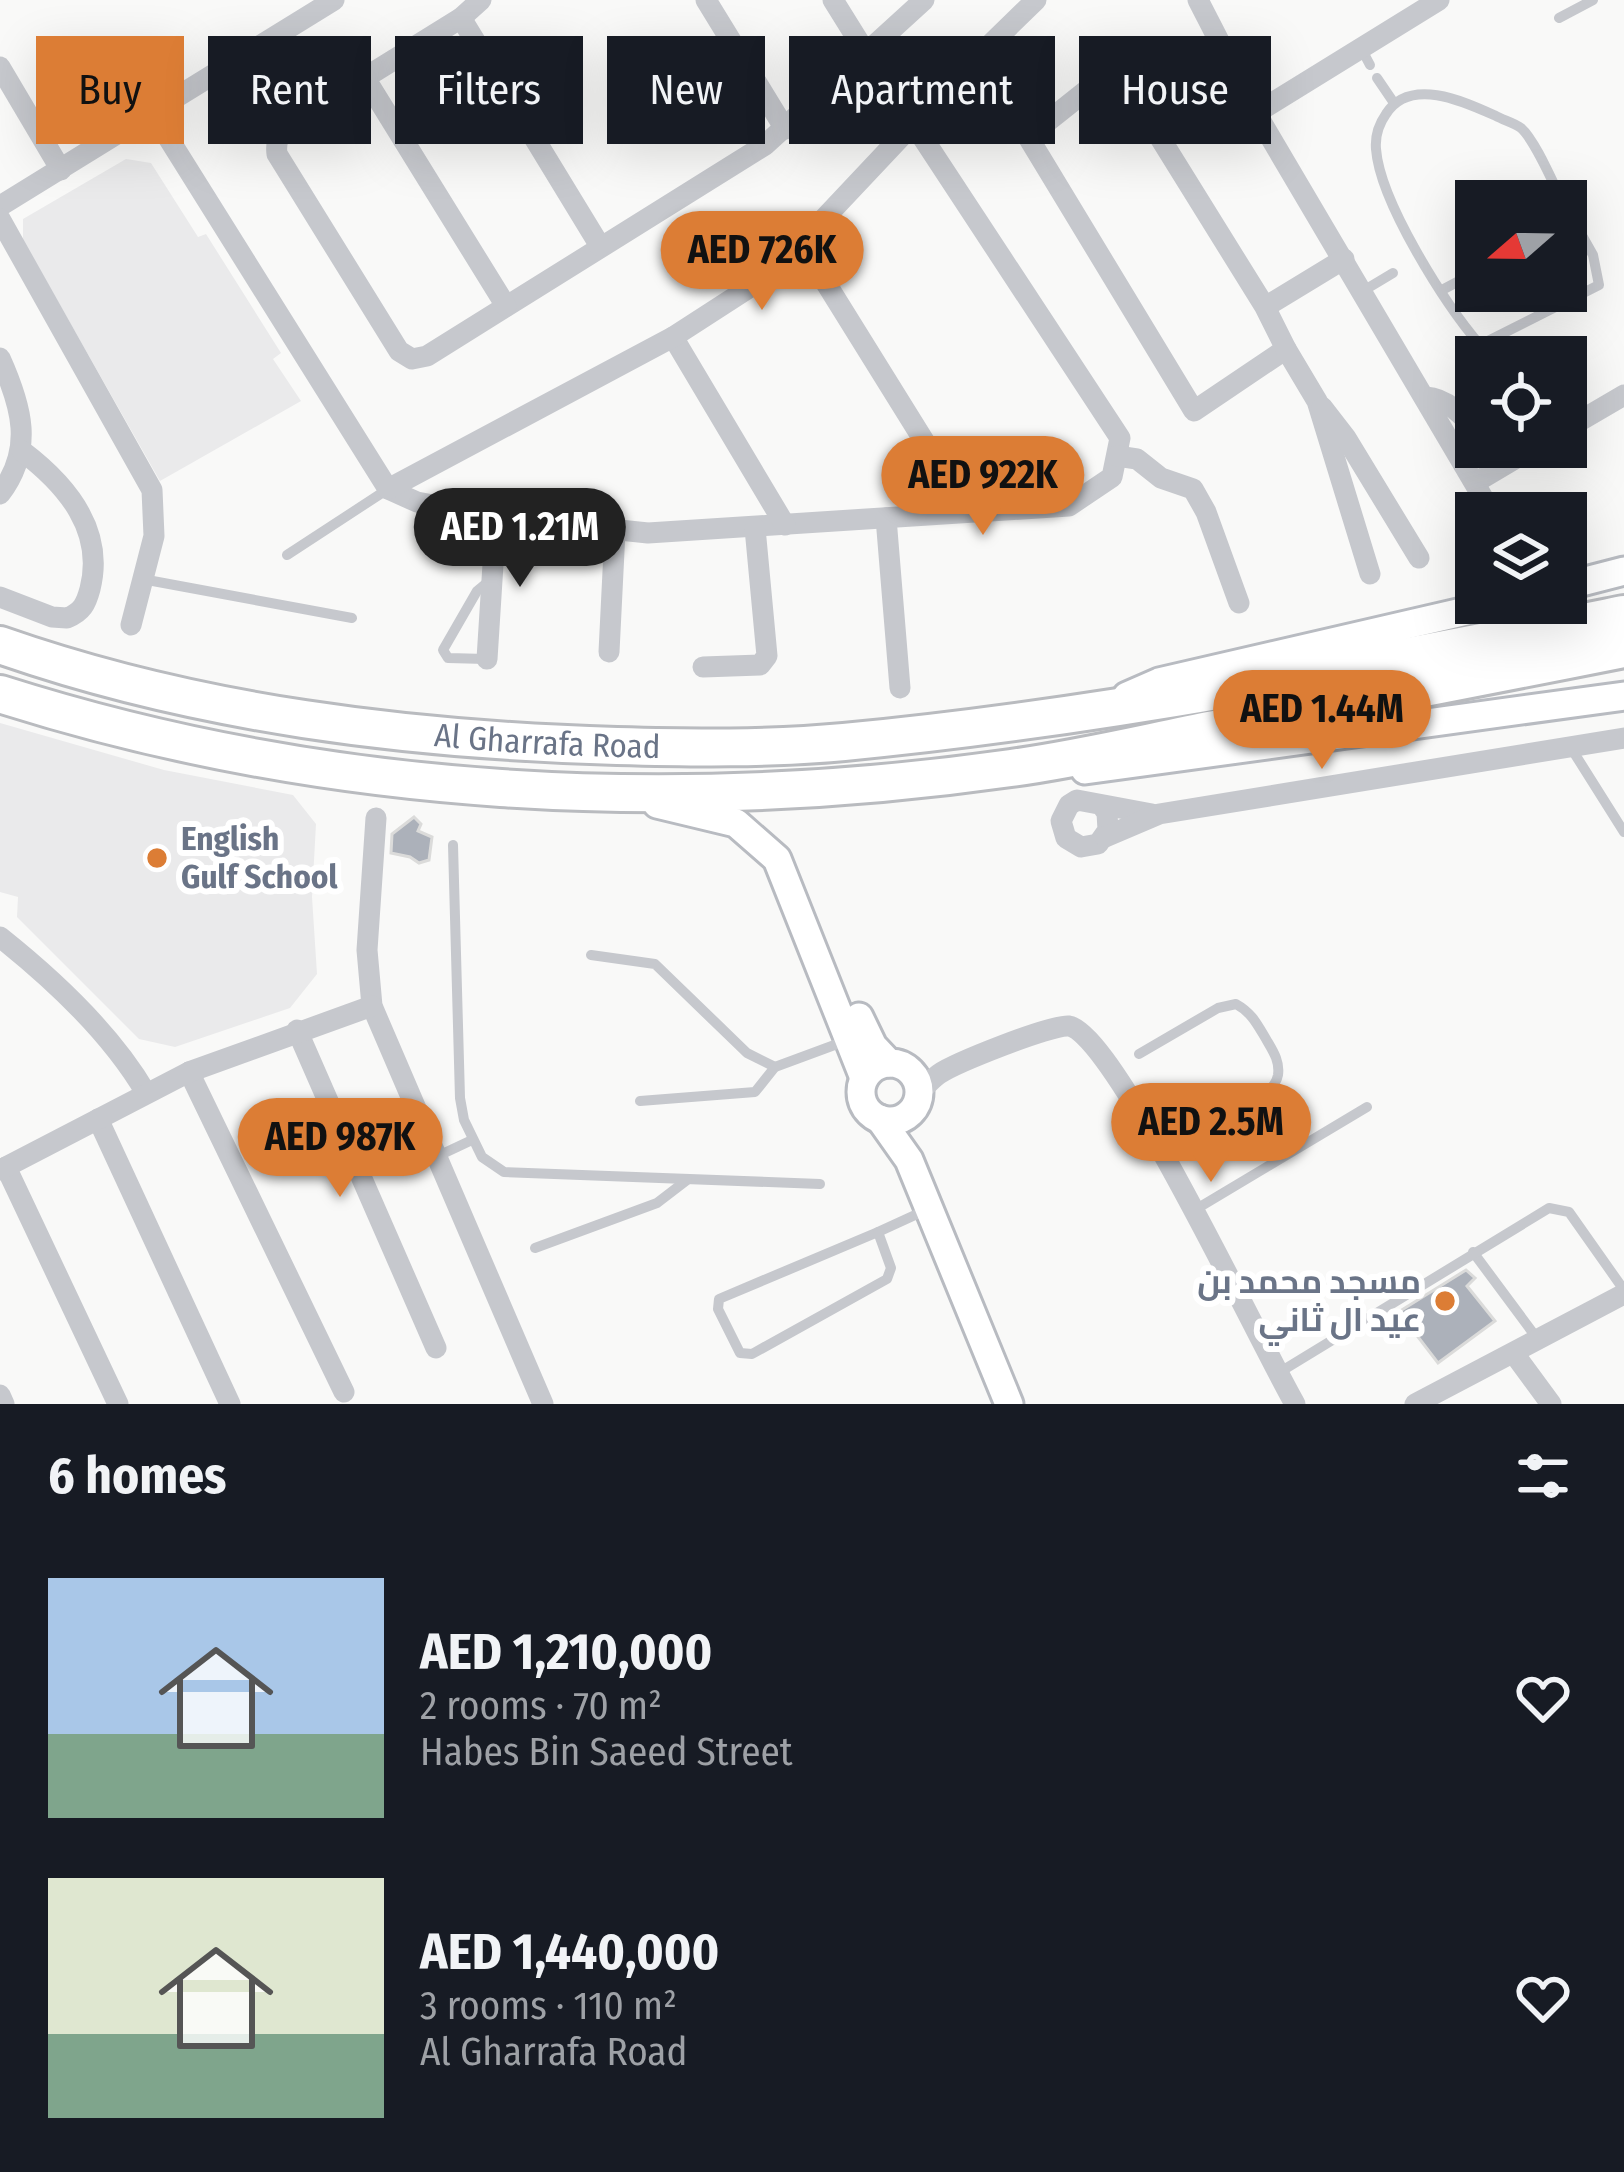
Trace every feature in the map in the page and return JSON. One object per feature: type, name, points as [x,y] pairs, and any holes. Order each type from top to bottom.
[{"type":"highway","name":"Al Gharrafa Road","points":[[0,645],[162,690],[353,727],[560,744],[699,748],[829,743],[1102,708],[1225,690],[1624,614]]},
{"type":"highway","name":"Al Gharrafa Road","points":[[0,694],[137,733],[311,770],[618,796],[841,784],[1015,768],[1624,649]]},
{"type":"main road","name":"Al Gharrafa Road","points":[[1102,708],[1159,682],[1455,613]]},
{"type":"main road","name":"Al Gharrafa Road","points":[[1015,768],[1094,770],[1624,696]]},
{"type":"main road","points":[[618,796],[736,823],[776,859],[851,1039],[864,1078],[862,1102],[908,1089]]},
{"type":"main road","points":[[793,896],[798,886],[807,891],[868,1038],[908,1089],[909,1160],[1009,1404]]},
{"type":"main road","points":[[864,1078],[877,1065],[908,1089]]},
{"type":"street","points":[[184,92],[334,0]]},
{"type":"street","points":[[461,18],[481,0]]},
{"type":"street","points":[[371,74],[461,18],[501,0]]},
{"type":"street","points":[[706,0],[785,129]]},
{"type":"street","points":[[833,0],[855,36]]},
{"type":"street","points":[[885,36],[924,0]]},
{"type":"street","points":[[999,36],[1036,0]]},
{"type":"street","points":[[1198,0],[1216,36]]},
{"type":"street","points":[[1271,105],[1366,57],[1439,0]]},
{"type":"street","points":[[461,18],[600,246]]},
{"type":"street","points":[[0,67],[61,170]]},
{"type":"street","points":[[1286,349],[1194,411],[1028,137],[1115,67],[1264,307],[1317,401],[1346,438],[1419,558]]},
{"type":"street","points":[[371,88],[506,306]]},
{"type":"street","points":[[278,144],[277,154],[405,356],[428,356],[789,125]]},
{"type":"street","points":[[1271,138],[1481,492]]},
{"type":"street","points":[[0,206],[102,144]]},
{"type":"street","points":[[172,144],[388,489],[417,502],[614,531],[755,528],[1070,506],[1112,477],[1120,438],[927,144]]},
{"type":"street","points":[[388,489],[673,338],[755,284],[897,144]]},
{"type":"street","points":[[0,219],[152,490],[154,536],[130,625]]},
{"type":"street","points":[[801,243],[968,510]]},
{"type":"street","points":[[1264,307],[1344,259]]},
{"type":"street","points":[[673,338],[785,525]]},
{"type":"street","points":[[0,358],[6,390],[22,428],[22,451],[13,477],[0,494]]},
{"type":"street","points":[[1587,417],[1624,395]]},
{"type":"street","points":[[1426,398],[1439,399],[1455,410]]},
{"type":"street","points":[[1317,401],[1370,574]]},
{"type":"street","points":[[0,597],[67,618],[86,603],[93,578],[94,548],[84,520],[49,472],[22,451]]},
{"type":"street","points":[[1117,456],[1137,458],[1161,478],[1193,489],[1239,604]]},
{"type":"street","points":[[1476,482],[1500,468]]},
{"type":"street","points":[[487,659],[496,517]]},
{"type":"street","points":[[886,518],[900,688]]},
{"type":"street","points":[[703,667],[760,665],[767,656],[755,528]]},
{"type":"street","points":[[609,652],[614,531]]},
{"type":"street","points":[[1159,814],[1077,800],[1064,812],[1062,830],[1066,838],[1090,847],[1159,814],[1624,738]]},
{"type":"street","points":[[1102,806],[1109,821],[1105,837]]},
{"type":"street","points":[[376,818],[367,950],[371,1006],[538,1402]]},
{"type":"street","points":[[0,937],[53,982],[106,1038],[146,1094]]},
{"type":"street","points":[[118,1404],[3,1168],[189,1072],[371,1006]]},
{"type":"street","points":[[908,1089],[1032,1035],[1068,1026],[1084,1033],[1102,1054],[1162,1153],[1295,1404]]},
{"type":"street","points":[[297,1030],[436,1348]]},
{"type":"street","points":[[189,1072],[344,1392]]},
{"type":"street","points":[[98,1119],[230,1404]]},
{"type":"street","points":[[1415,1404],[1624,1292]]},
{"type":"street","points":[[1515,1354],[1551,1404]]},
{"type":"street","points":[[0,1395],[4,1404]]},
{"type":"lane","points":[[1558,18],[1593,0]]},
{"type":"lane","points":[[1377,78],[1394,104]]},
{"type":"lane","points":[[1455,311],[1415,259],[1386,190],[1377,132],[1394,104],[1431,93],[1522,129],[1551,180]]},
{"type":"lane","points":[[1587,247],[1599,285],[1587,291]]},
{"type":"lane","points":[[1363,291],[1393,272]]},
{"type":"lane","points":[[1442,290],[1455,283]]},
{"type":"lane","points":[[1456,312],[1484,346],[1548,312]]},
{"type":"lane","points":[[287,555],[388,489]]},
{"type":"lane","points":[[142,579],[352,617]]},
{"type":"lane","points":[[487,659],[448,658],[443,650],[477,591],[492,580]]},
{"type":"lane","points":[[1570,747],[1624,832]]},
{"type":"lane","points":[[453,845],[460,1098],[472,1140],[491,1167],[504,1172],[820,1184]]},
{"type":"lane","points":[[591,956],[655,964],[747,1053],[775,1067]]},
{"type":"lane","points":[[1139,1054],[1218,1008],[1236,1004],[1250,1012],[1276,1056],[1279,1071],[1274,1087],[1260,1100],[1162,1153]]},
{"type":"lane","points":[[640,1101],[755,1092],[775,1067],[851,1039]]},
{"type":"lane","points":[[1193,1211],[1367,1107]]},
{"type":"lane","points":[[437,1156],[472,1140]]},
{"type":"lane","points":[[535,1248],[657,1203],[687,1180]]},
{"type":"lane","points":[[1277,1374],[1540,1212],[1559,1208],[1569,1212],[1624,1292]]},
{"type":"lane","points":[[878,1232],[891,1268],[887,1279],[752,1354],[740,1353],[718,1309],[719,1300],[926,1210]]},
{"type":"lane","points":[[1473,1252],[1540,1341]]},
{"type":"shaded area","points":[[126,159],[151,163],[198,237],[206,234],[281,353],[273,359],[301,401],[160,481],[23,240],[23,219]]},
{"type":"shaded area","name":"English Gulf School","points":[[0,723],[164,770],[293,795],[316,824],[312,897],[317,974],[290,1008],[175,1047],[139,1039],[17,917],[18,897],[0,892]]},
{"type":"building","points":[[414,817],[421,824],[418,831],[432,837],[429,860],[419,863],[391,853],[392,834]]},
{"type":"building","name":"مسجد محمد بن عيد ال ثاني","points":[[1466,1270],[1475,1278],[1467,1286],[1495,1321],[1438,1363],[1412,1329],[1406,1333],[1392,1316]]},
{"type":"place","name":"English Gulf School","points":[[157,858]]},
{"type":"place","name":"مسجد محمد بن عيد ال ثاني","points":[[1445,1301]]}]
